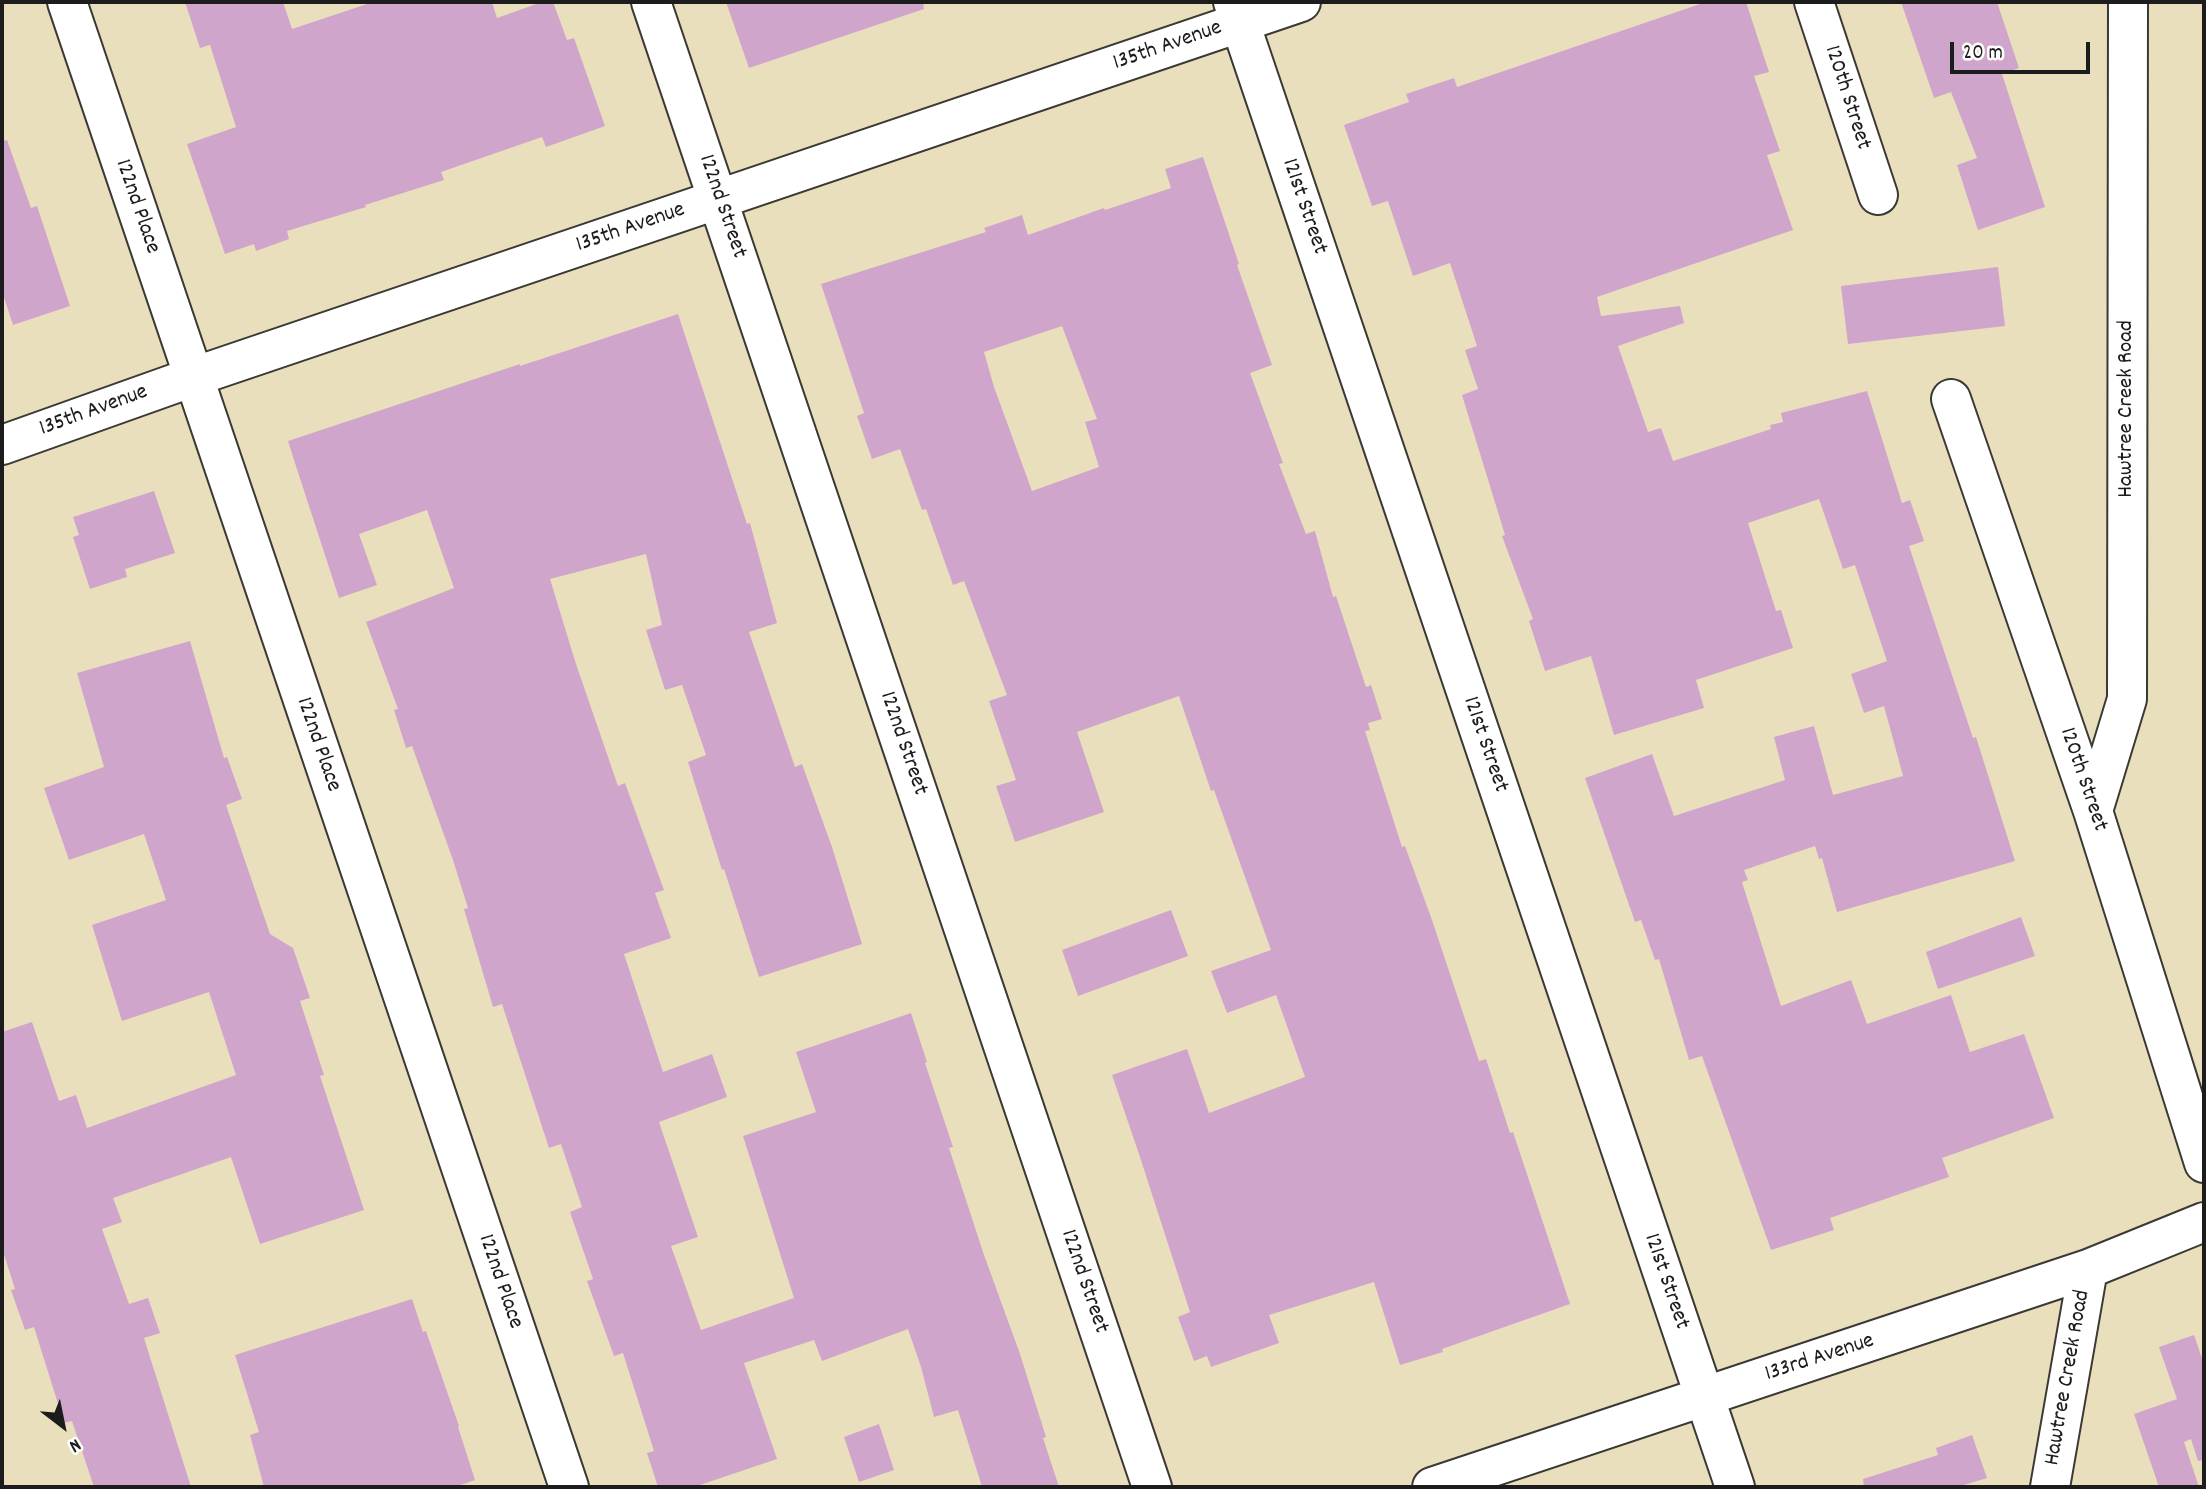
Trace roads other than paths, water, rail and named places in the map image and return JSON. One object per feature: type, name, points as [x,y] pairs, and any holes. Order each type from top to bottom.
[{"type":"street","name":"122nd Place","points":[[67,2],[569,1487]]},
{"type":"street","name":"122nd Street","points":[[651,2],[1152,1487]]},
{"type":"street","name":"135th Avenue","points":[[2,445],[193,377],[718,200],[1237,12],[1301,2]]},
{"type":"street","name":"120th Street","points":[[1814,2],[1878,195]]},
{"type":"street","name":"Hawtree Creek Road","points":[[2093,811],[2127,699],[2128,2]]},
{"type":"street","name":"121st Street","points":[[1237,12],[1735,1487]]},
{"type":"street","name":"120th Street","points":[[1951,399],[2093,811],[2204,1163]]},
{"type":"street","name":"133rd Avenue","points":[[1432,1487],[2088,1269],[2204,1222]]},
{"type":"street","name":"Hawtree Creek Road","points":[[2050,1487],[2088,1269]]}]
